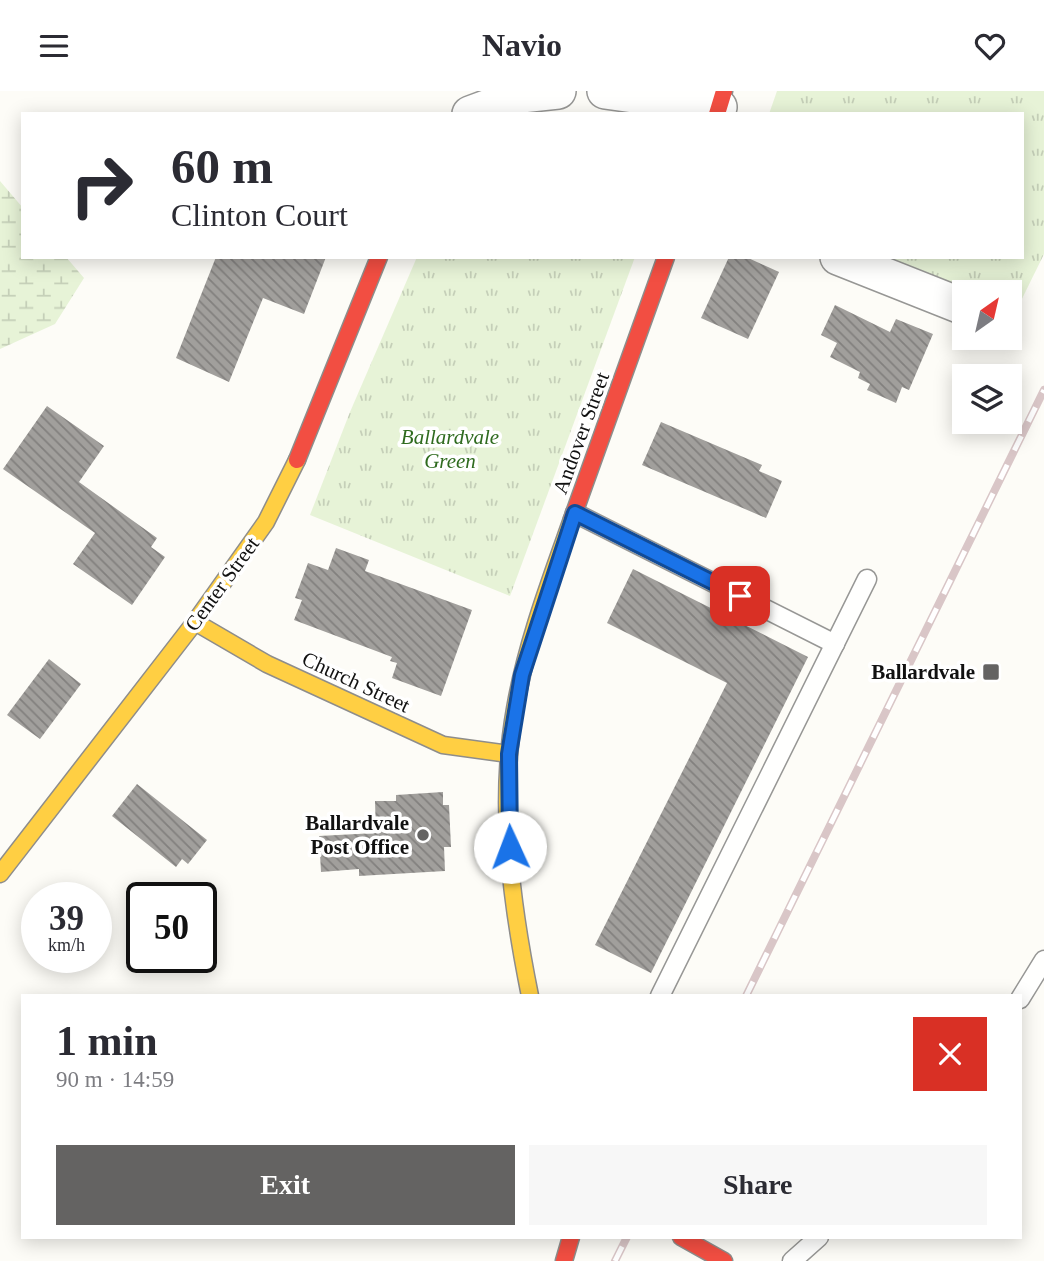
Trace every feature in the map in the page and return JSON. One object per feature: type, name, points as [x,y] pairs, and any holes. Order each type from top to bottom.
[{"type":"street","points":[[475,112],[521,95],[558,91]]},
{"type":"street","points":[[605,91],[720,104]]},
{"type":"street","name":"Center Street","points":[[0,874],[195,622],[245,554],[281,496],[378,259]]},
{"type":"street","name":"Andover Street","points":[[530,994],[516,921],[509,754],[522,675],[531,640],[665,259]]},
{"type":"street","points":[[843,259],[952,302]]},
{"type":"street","name":"Church Street","points":[[195,622],[267,664],[443,745],[509,754]]},
{"type":"street","points":[[564,1261],[570,1239]]},
{"type":"street","points":[[685,1239],[724,1261]]},
{"type":"lane","points":[[575,513],[835,644]]},
{"type":"lane","points":[[661,994],[867,579]]},
{"type":"lane","points":[[1022,996],[1044,960]]},
{"type":"lane","points":[[792,1261],[817,1239]]},
{"type":"green space","points":[[777,91],[1044,91],[1044,254],[1022,299],[1022,280],[952,280],[952,283],[890,259],[1024,259],[1024,112],[770,112]]},
{"type":"green space","points":[[0,181],[21,206],[21,259],[68,259],[84,278],[55,324],[0,349]]},
{"type":"green space","name":"Ballardvale Green","points":[[416,259],[634,259],[510,596],[310,515],[350,412]]},
{"type":"building","points":[[215,259],[325,259],[304,314],[263,298],[229,382],[176,358]]},
{"type":"building","points":[[728,259],[750,259],[779,272],[748,339],[701,318]]},
{"type":"building","points":[[835,305],[890,332],[896,319],[933,334],[909,390],[902,387],[896,403],[867,390],[870,384],[858,378],[860,372],[830,357],[837,343],[821,335]]},
{"type":"building","points":[[47,406],[104,446],[79,482],[157,538],[151,547],[165,557],[132,605],[73,564],[95,533],[3,469]]},
{"type":"building","points":[[661,422],[762,465],[759,471],[782,481],[766,518],[642,465]]},
{"type":"building","points":[[336,548],[369,560],[365,571],[472,610],[441,696],[392,678],[397,663],[390,661],[392,657],[294,620],[302,600],[295,598],[308,563],[328,570]]},
{"type":"building","points":[[633,569],[808,657],[651,973],[595,945],[727,683],[607,623]]},
{"type":"building","points":[[49,659],[81,684],[40,739],[7,715]]},
{"type":"building","points":[[137,784],[207,840],[188,864],[182,859],[176,867],[112,816]]},
{"type":"building","name":"Ballardvale Post Office","points":[[443,792],[443,805],[449,805],[451,847],[444,847],[445,871],[359,876],[359,869],[321,872],[319,836],[376,833],[375,801],[396,801],[396,795]]},
{"type":"railway","points":[[747,994],[1044,390]]},
{"type":"railway","points":[[615,1261],[626,1239]]},
{"type":"traffic: slow","points":[[0,874],[195,622],[266,522],[297,460]]},
{"type":"traffic: slow","points":[[530,994],[517,925],[509,853],[507,817],[510,745],[525,661],[572,519]]},
{"type":"traffic: slow","points":[[195,622],[267,664],[443,745],[509,754]]},
{"type":"traffic: jam","points":[[718,112],[724,91]]},
{"type":"traffic: jam","points":[[297,460],[378,259]]},
{"type":"traffic: jam","points":[[572,519],[665,259]]},
{"type":"traffic: jam","points":[[564,1261],[570,1239]]},
{"type":"traffic: jam","points":[[685,1239],[724,1261]]},
{"type":"place","name":"Ballardvale","points":[[991,672]]},
{"type":"place","name":"Ballardvale Post Office","points":[[423,835]]},
{"type":"route","points":[[510,847],[509,754],[522,675],[544,599],[575,513],[740,596]]}]
